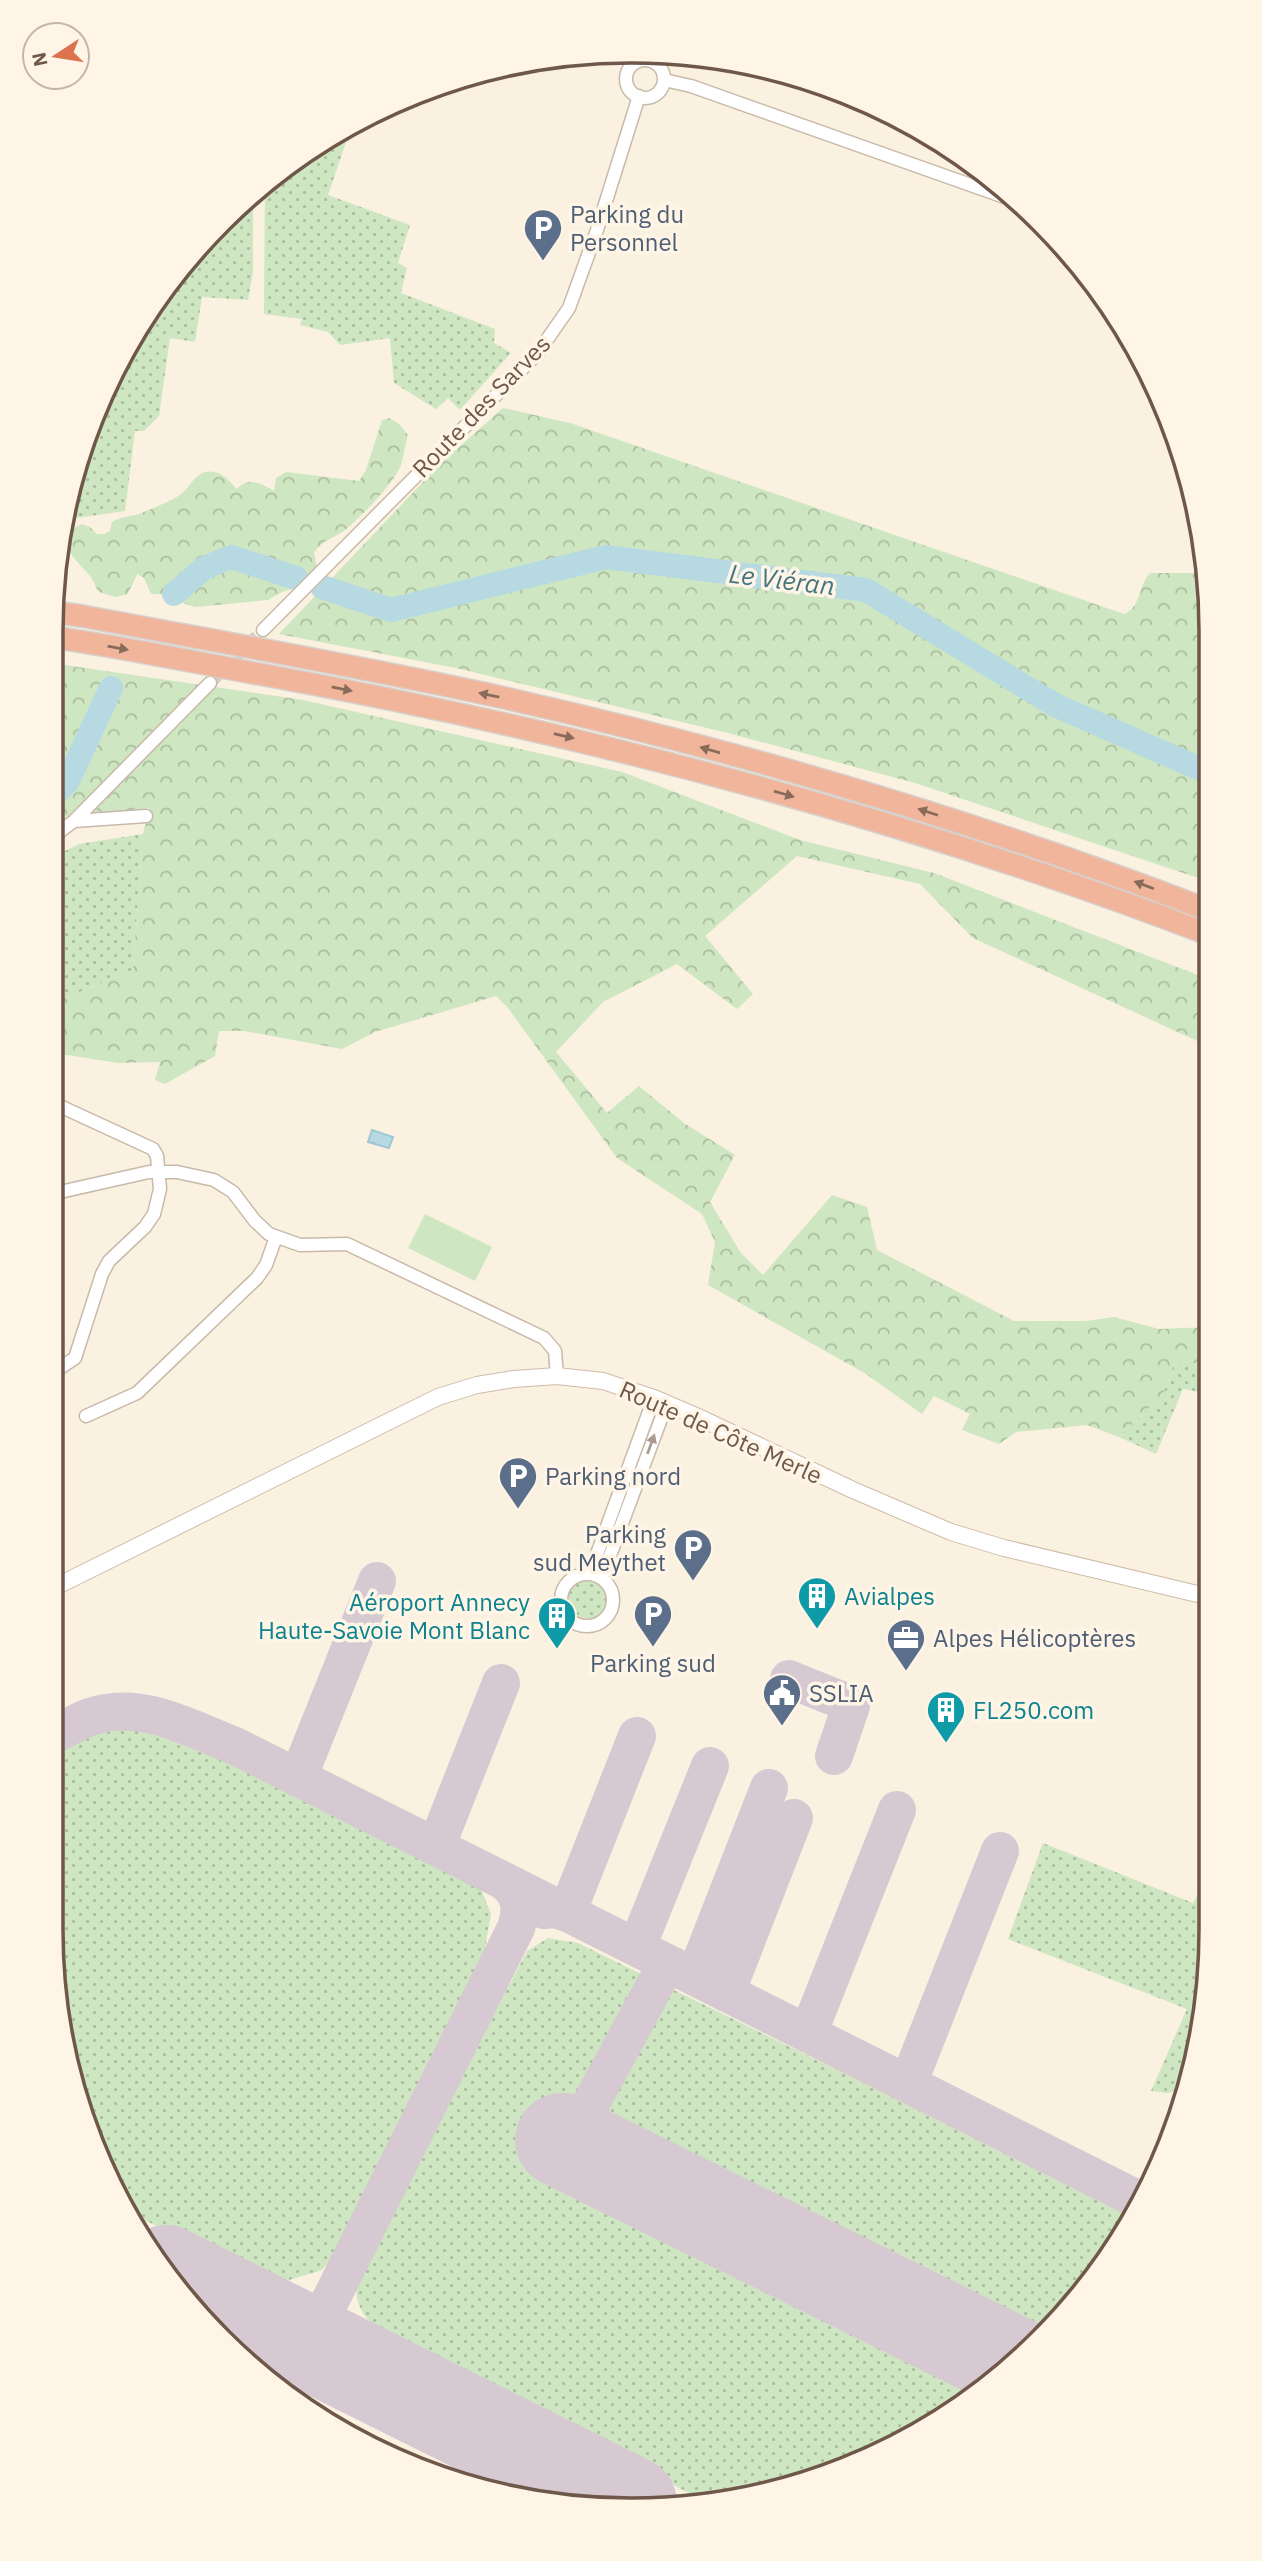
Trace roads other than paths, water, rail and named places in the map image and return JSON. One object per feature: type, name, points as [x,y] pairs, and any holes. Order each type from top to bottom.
[{"type":"highway","points":[[63,614],[496,696],[683,742],[920,810],[1134,881],[1199,906]]},
{"type":"highway","points":[[63,640],[298,681],[480,717],[674,763],[913,831],[1130,904],[1199,931]]},
{"type":"main road","name":"Route de Côte Merle","points":[[63,1583],[438,1397],[502,1380],[557,1376],[603,1381],[660,1400],[853,1490],[951,1532],[1004,1548],[1199,1594]]},
{"type":"street","points":[[635,63],[627,73],[628,86],[639,96],[647,97],[661,89],[664,80],[656,64]]},
{"type":"street","points":[[664,80],[691,86],[992,193]]},
{"type":"street","name":"Route des Sarves","points":[[263,630],[537,354],[569,308],[596,233],[639,96]]},
{"type":"street","points":[[63,829],[210,683]]},
{"type":"street","points":[[74,821],[146,816]]},
{"type":"street","points":[[63,1108],[153,1149],[159,1171],[159,1199],[154,1214],[145,1227],[106,1266],[78,1352],[71,1362],[63,1367]]},
{"type":"street","points":[[63,1191],[159,1171],[214,1180],[233,1192],[255,1221],[276,1237],[300,1245],[335,1243],[352,1246],[544,1338],[552,1346],[556,1357],[557,1376]]},
{"type":"street","points":[[86,1416],[138,1393],[257,1278],[266,1265],[276,1237]]},
{"type":"street","points":[[596,1575],[660,1400]]},
{"type":"water","points":[[372,1130],[393,1137],[389,1148],[368,1142]]},
{"type":"waterway","name":"Le Viéran","points":[[174,594],[204,568],[231,557],[296,578]]},
{"type":"waterway","name":"Le Viéran","points":[[322,587],[391,610],[606,557],[866,590],[1055,705],[1199,768]]},
{"type":"waterway","name":"Le Viéran","points":[[63,786],[68,781],[111,688]]},
{"type":"tunnel","points":[[210,683],[263,630]]},
{"type":"place","name":"Parking du Personnel","points":[[543,262]]},
{"type":"place","name":"Parking nord","points":[[518,1510]]},
{"type":"place","name":"Parking sud Meythet","points":[[693,1582]]},
{"type":"place","name":"Avialpes","points":[[817,1630]]},
{"type":"place","name":"Parking sud","points":[[653,1648]]},
{"type":"place","name":"Aéroport Annecy Haute-Savoie Mont Blanc","points":[[557,1650]]},
{"type":"place","name":"Alpes Hélicoptères","points":[[906,1672]]},
{"type":"place","name":"SSLIA","points":[[782,1727]]},
{"type":"place","name":"FL250.com","points":[[946,1744]]}]
